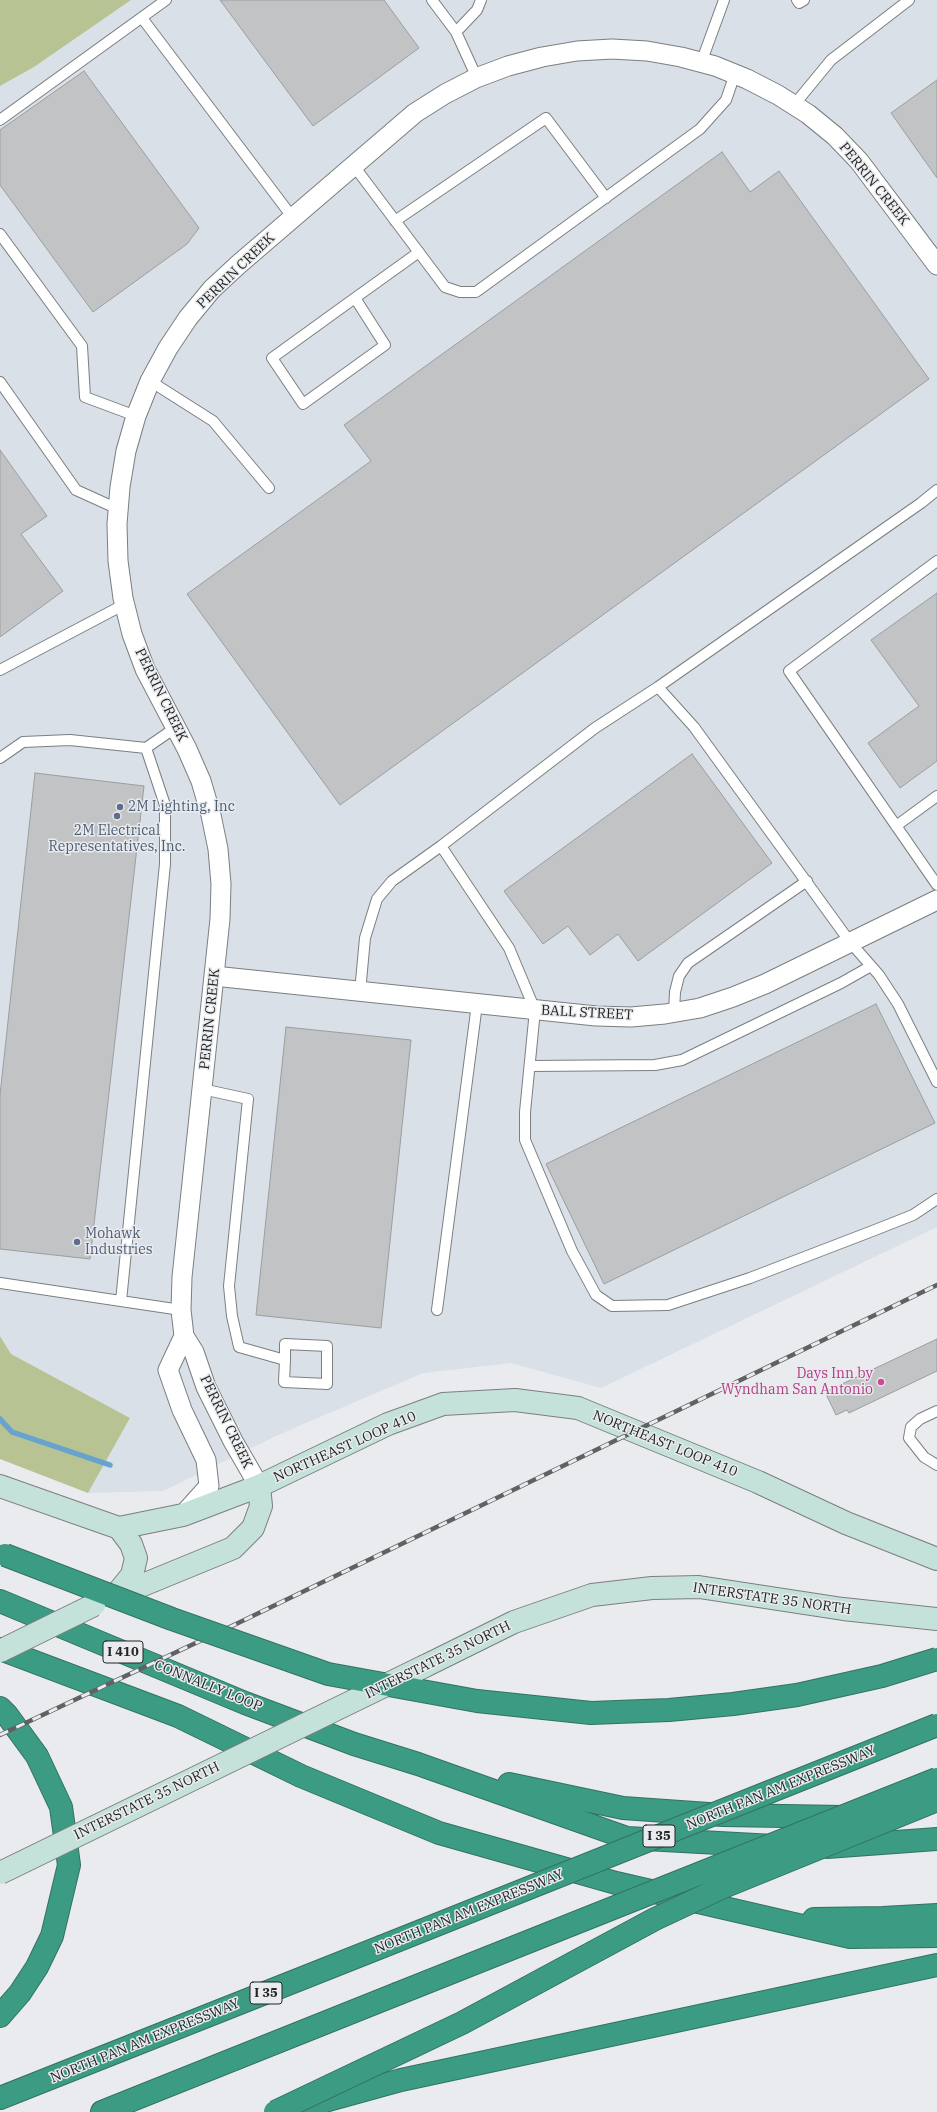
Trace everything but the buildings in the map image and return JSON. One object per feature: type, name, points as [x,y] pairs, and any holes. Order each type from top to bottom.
[{"type":"highway","points":[[2,1554],[172,1619],[328,1674],[477,1701],[591,1713],[677,1710],[733,1704],[797,1694],[882,1676],[937,1659]]},
{"type":"highway","points":[[0,1588],[245,1702]]},
{"type":"highway","name":"CONNALLY LOOP","points":[[0,1601],[245,1702],[354,1744],[418,1764]]},
{"type":"highway","points":[[0,1650],[178,1716],[301,1776],[439,1833],[616,1883],[850,1937],[937,1936]]},
{"type":"highway","points":[[0,1708],[7,1715],[37,1756],[61,1807],[69,1865],[52,1936],[37,1967],[20,1993],[0,2016]]},
{"type":"highway","name":"NORTH PAN AM EXPRESSWAY","points":[[0,2098],[937,1725]]},
{"type":"highway","points":[[418,1764],[623,1808],[723,1815],[904,1817],[937,1812]]},
{"type":"highway","name":"I 410","points":[[418,1764],[627,1838],[814,1848],[937,1839]]},
{"type":"highway","points":[[102,2112],[937,1779]]},
{"type":"highway","points":[[275,2112],[462,2023],[654,1919],[722,1888],[937,1800]]},
{"type":"highway","points":[[740,1912],[822,1920],[937,1915]]},
{"type":"highway","points":[[286,2112],[401,2080],[937,1965]]},
{"type":"main road","name":"NORTHEAST LOOP 410","points":[[119,1528],[183,1515],[259,1486],[388,1424],[443,1404],[515,1400],[578,1408],[659,1440],[758,1482],[846,1523],[937,1559]]},
{"type":"main road","points":[[0,1486],[119,1528],[131,1544],[136,1558],[132,1575],[116,1596]]},
{"type":"main road","points":[[0,1650],[94,1605],[233,1548],[253,1528],[261,1506],[259,1486]]},
{"type":"main road","name":"INTERSTATE 35 NORTH","points":[[0,1873],[514,1622],[592,1595],[652,1588],[699,1587],[843,1609],[937,1619]]},
{"type":"main road","name":"INTERSTATE 35 NORTH","points":[[910,1615],[937,1611]]},
{"type":"street","name":"PERRIN CREEK","points":[[259,1486],[233,1441],[206,1387],[194,1352],[184,1336],[181,1310],[182,1277],[220,919],[221,884],[218,849],[211,814],[201,781],[187,749],[145,669],[132,634],[118,562],[118,510],[126,451],[136,416],[150,381],[168,348],[188,318],[212,289],[415,113],[444,94],[477,78],[508,66],[542,57],[577,51],[646,51],[681,57],[701,62],[735,74],[778,95],[794,105],[835,136],[859,160],[937,265]]},
{"type":"street","name":"BALL STREET","points":[[214,976],[596,1016],[631,1017],[700,1008],[733,997],[765,984],[937,900]]},
{"type":"street","points":[[183,1515],[209,1486],[206,1460],[182,1410],[168,1370],[184,1336]]},
{"type":"lane","points":[[0,120],[166,0]]},
{"type":"lane","points":[[432,0],[456,32],[477,78]]},
{"type":"lane","points":[[456,32],[477,10],[481,0]]},
{"type":"lane","points":[[701,62],[724,0]]},
{"type":"lane","points":[[796,0],[799,4],[804,0]]},
{"type":"lane","points":[[794,105],[831,60],[909,0]]},
{"type":"lane","points":[[142,18],[293,218]]},
{"type":"lane","points":[[354,166],[445,287],[460,292],[476,292],[700,130],[726,100],[735,74]]},
{"type":"lane","points":[[395,221],[546,118],[606,198]]},
{"type":"lane","points":[[0,234],[82,346],[84,397],[136,416]]},
{"type":"lane","points":[[355,298],[385,345],[302,404],[272,358],[355,298],[420,252]]},
{"type":"lane","points":[[150,381],[213,421],[269,488]]},
{"type":"lane","points":[[0,382],[76,490],[118,510]]},
{"type":"lane","points":[[360,992],[365,938],[377,899],[392,881],[441,846],[595,728],[658,687],[922,503],[937,490]]},
{"type":"lane","points":[[937,561],[789,671],[937,885]]},
{"type":"lane","points":[[0,670],[125,604]]},
{"type":"lane","points":[[658,687],[694,727],[850,942],[871,966],[898,1004],[937,1082]]},
{"type":"lane","points":[[0,758],[23,742],[70,740],[146,748],[175,728]]},
{"type":"lane","points":[[121,1301],[165,864],[165,806],[146,748]]},
{"type":"lane","points":[[896,826],[937,796]]},
{"type":"lane","points":[[441,846],[509,948],[535,1010],[525,1140],[572,1251],[596,1295],[612,1306],[668,1305],[750,1278],[875,1230],[913,1215],[937,1199]]},
{"type":"lane","points":[[674,1012],[675,992],[679,976],[688,963],[806,881]]},
{"type":"lane","points":[[530,1066],[655,1065],[682,1060],[841,983],[871,966]]},
{"type":"lane","points":[[437,1310],[477,1004]]},
{"type":"lane","points":[[202,1089],[248,1099],[228,1286],[232,1316],[239,1347],[285,1360]]},
{"type":"lane","points":[[0,1283],[181,1310]]},
{"type":"lane","points":[[285,1344],[327,1346],[327,1384],[284,1382],[285,1360],[285,1344]]},
{"type":"lane","points":[[937,1411],[920,1419],[911,1427],[909,1438],[924,1457],[937,1465]]},
{"type":"shaded area","points":[[131,0],[937,0],[937,1227],[601,1388],[511,1363],[423,1373],[278,1435],[163,1491],[88,1493],[130,1418],[11,1354],[0,1336],[0,86],[34,67]]},
{"type":"green space","points":[[0,0],[131,0],[34,67],[0,86]]},
{"type":"green space","points":[[0,1336],[11,1354],[130,1418],[88,1493],[0,1459]]},
{"type":"waterway","points":[[0,1419],[12,1432],[110,1465]]},
{"type":"railway","points":[[0,1735],[234,1625],[937,1285]]},
{"type":"place","name":"2M Lighting, Inc","points":[[120,807]]},
{"type":"place","name":"2M Electrical Representatives, Inc.","points":[[117,816]]},
{"type":"place","name":"Mohawk Industries","points":[[77,1242]]},
{"type":"place","name":"Days Inn by Wyndham San Antonio","points":[[881,1382]]}]
